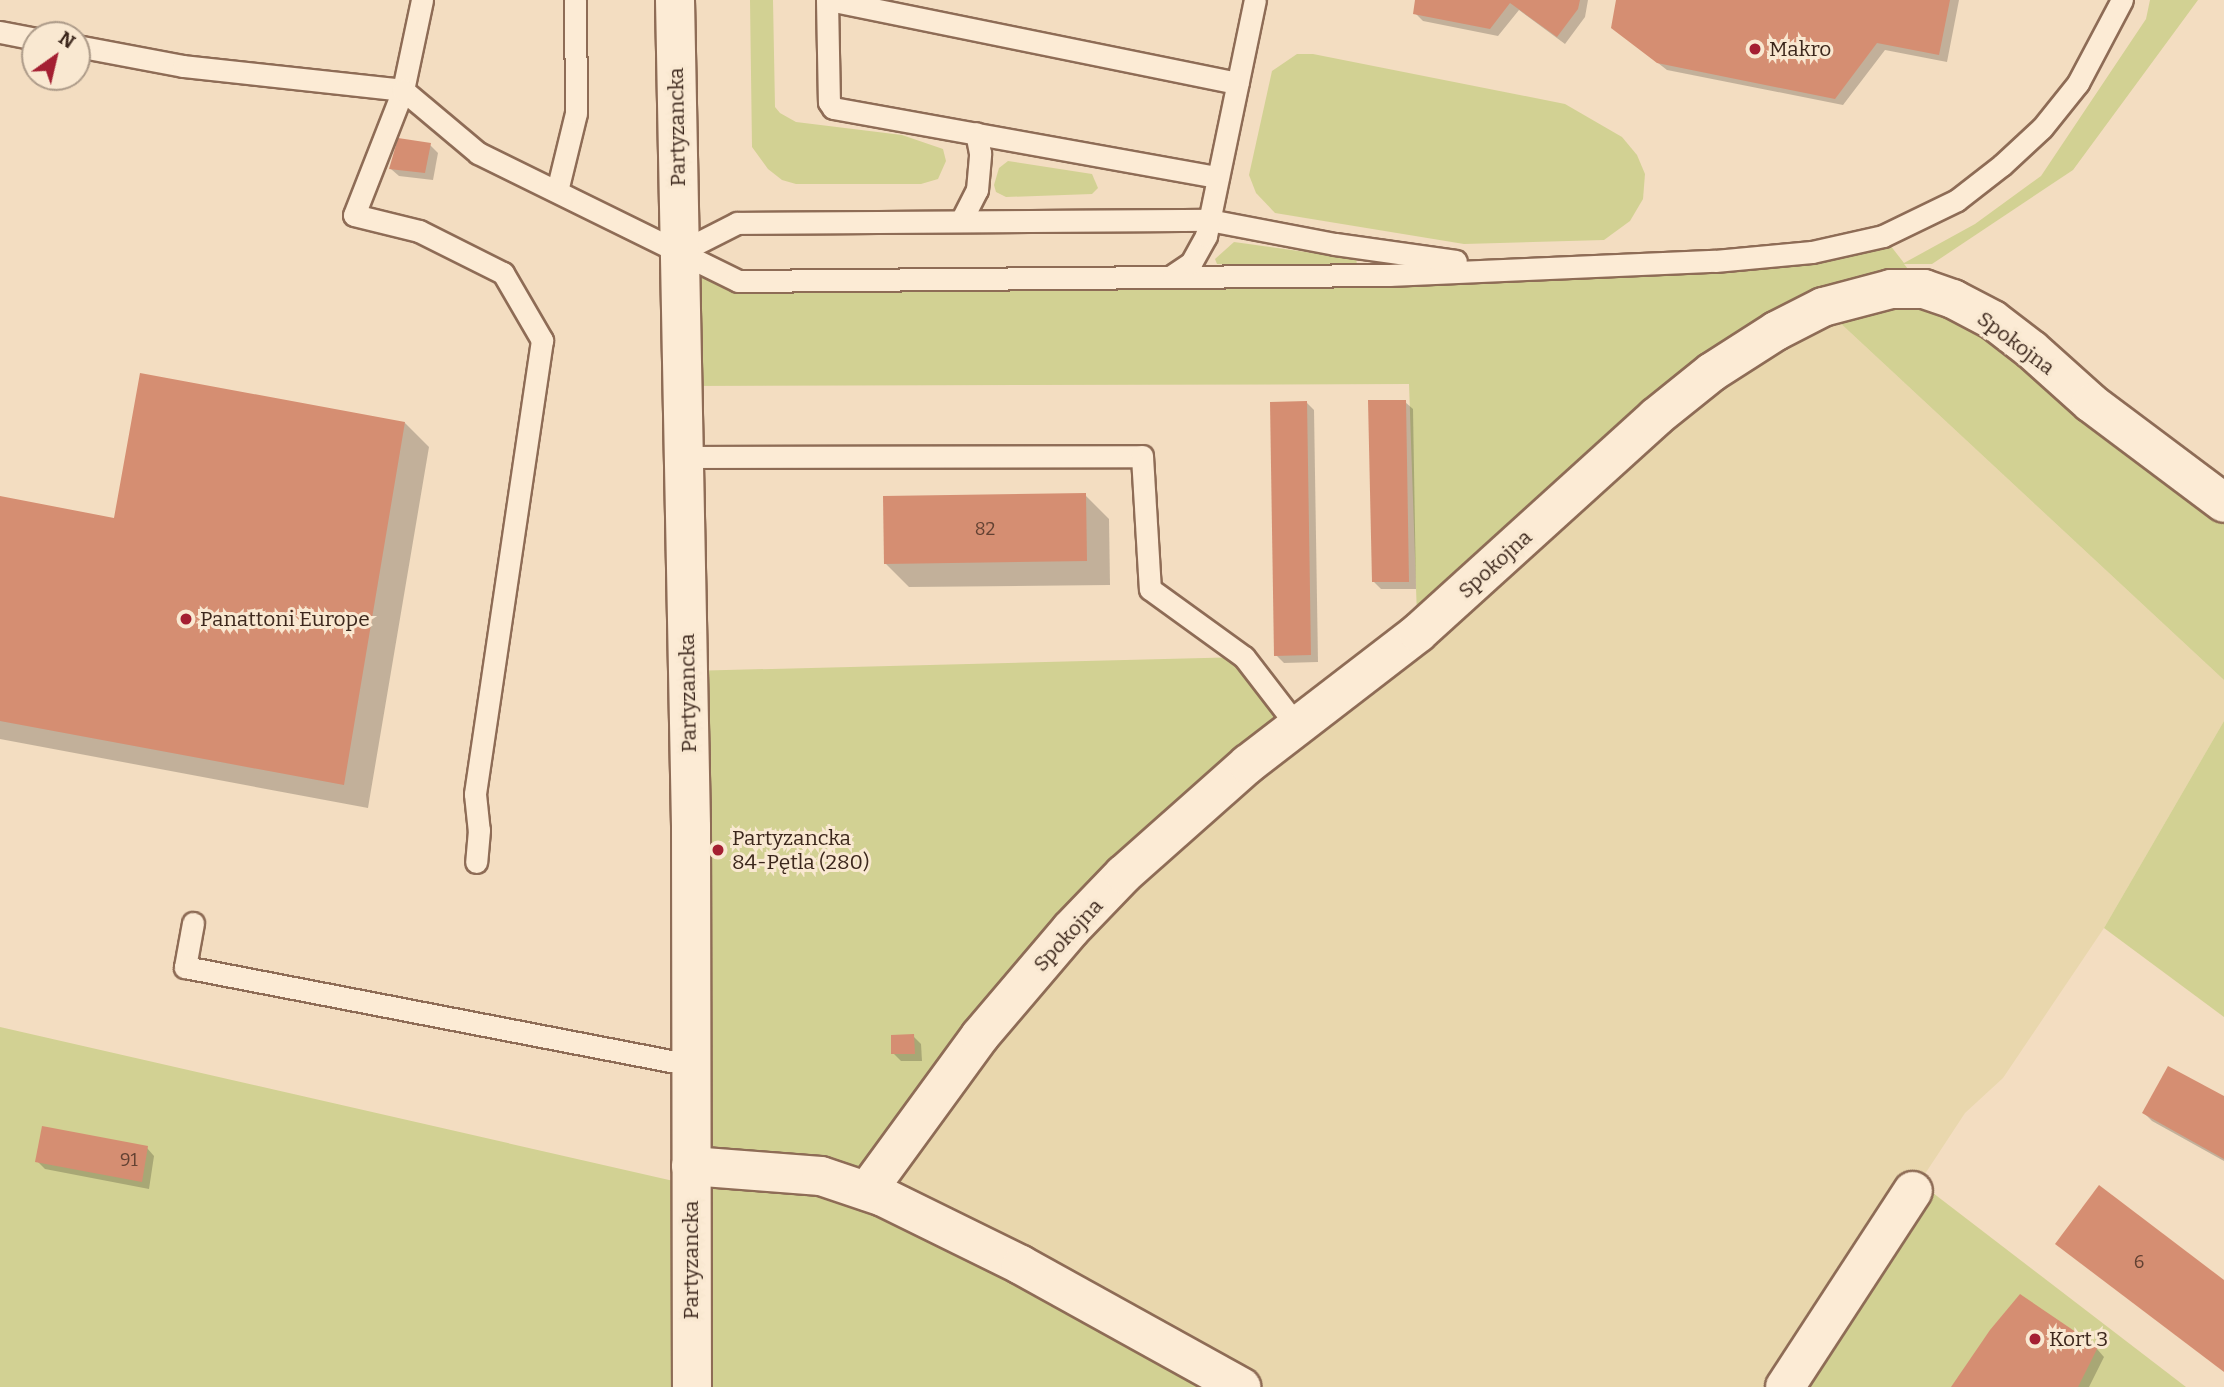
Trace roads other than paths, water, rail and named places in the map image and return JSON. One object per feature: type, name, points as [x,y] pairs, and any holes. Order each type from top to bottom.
[{"type":"street","name":"Partyzancka","points":[[676,0],[678,253],[691,827],[692,1387]]},
{"type":"street","name":"Spokojna","points":[[867,1191],[980,1036],[1071,929],[1166,836],[1248,764],[1418,633],[1656,417],[1712,372],[1776,331],[1823,307],[1862,294],[1891,289],[1924,289],[1993,320],[2032,349],[2091,403],[2224,503]]},
{"type":"street","points":[[691,1166],[821,1176],[867,1191],[1021,1265],[1241,1387]]},
{"type":"street","points":[[1785,1387],[1913,1191]]},
{"type":"lane","points":[[422,0],[403,90],[354,215],[419,232],[503,273],[542,340],[475,794],[479,830],[476,862]]},
{"type":"lane","points":[[557,191],[576,113],[575,0]]},
{"type":"lane","points":[[1218,177],[834,108],[829,102],[828,0],[1238,83]]},
{"type":"lane","points":[[1173,275],[1191,263],[1200,249],[1209,220],[1255,0]]},
{"type":"lane","points":[[91,49],[183,66],[403,90],[478,153],[738,281],[1389,275],[1716,261],[1812,252],[1883,236],[1921,219],[1979,183],[2042,128],[2078,83],[2122,0]]},
{"type":"lane","points":[[0,32],[21,36]]},
{"type":"lane","points":[[961,221],[977,190],[980,153],[976,133]]},
{"type":"lane","points":[[678,253],[737,223],[1209,220],[1376,250],[1518,268]]},
{"type":"lane","points":[[683,457],[1142,456],[1150,589],[1244,657],[1298,727]]},
{"type":"lane","points":[[194,923],[185,967],[691,1065]]},
{"type":"place","name":"Makro","points":[[1755,49]]},
{"type":"place","name":"Panattoni Europe","points":[[186,619]]},
{"type":"place","name":"Partyzancka 84-Pętla (280)","points":[[718,850]]},
{"type":"place","name":"Kort 3","points":[[2035,1339]]}]
